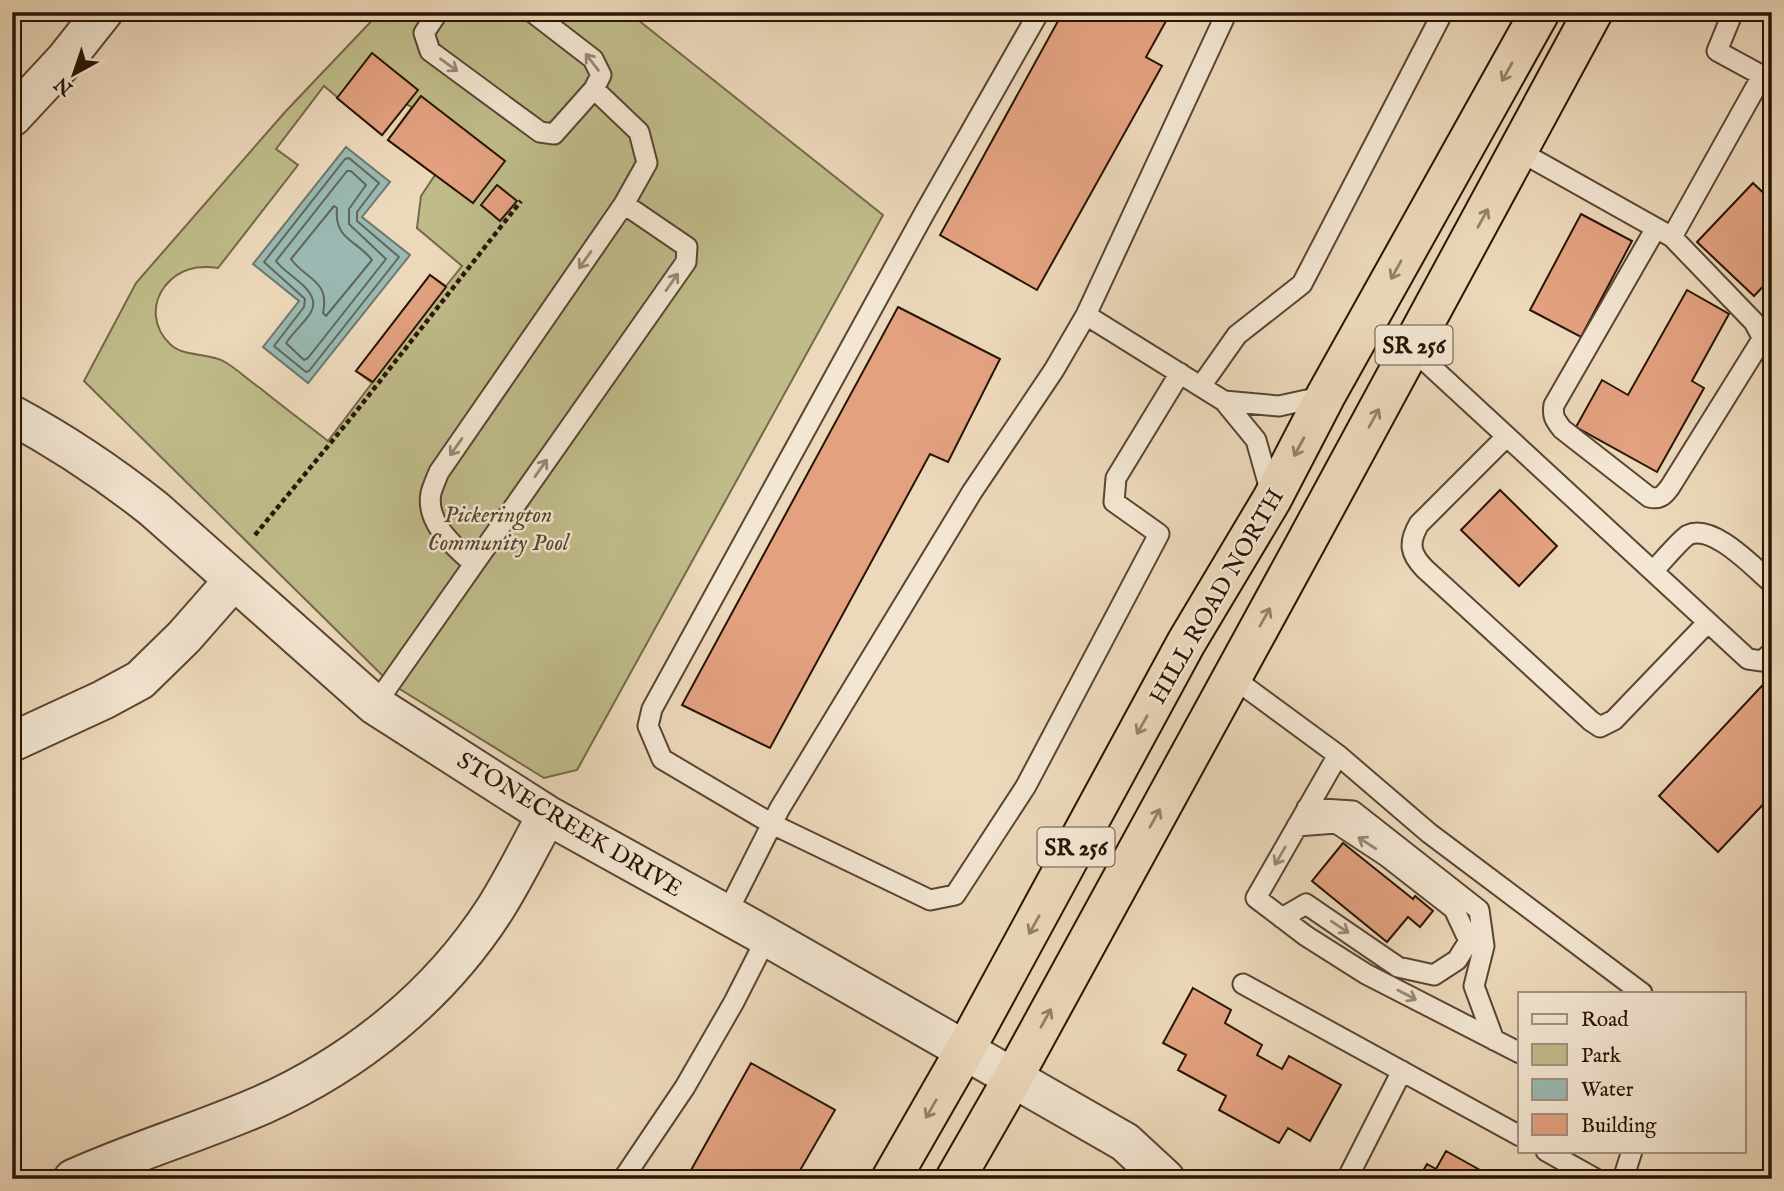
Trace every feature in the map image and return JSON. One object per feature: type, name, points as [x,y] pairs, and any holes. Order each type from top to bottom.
[{"type":"highway","name":"HILL ROAD NORTH","points":[[891,1179],[1541,12]]},
{"type":"highway","name":"HILL ROAD NORTH","points":[[955,1179],[1412,349],[1593,12]]},
{"type":"street","points":[[12,117],[65,60],[103,12]]},
{"type":"street","name":"STONECREEK DRIVE","points":[[12,415],[118,481],[155,509],[375,705],[547,816],[767,937],[1125,1142],[1165,1179]]},
{"type":"street","points":[[12,742],[140,680],[184,637],[234,579]]},
{"type":"street","points":[[73,1179],[262,1104],[304,1084],[362,1048],[418,1004],[437,985],[496,907],[547,816]]},
{"type":"lane","points":[[438,12],[424,33],[430,51],[540,132],[554,134],[594,89],[601,75],[593,59],[532,12]]},
{"type":"lane","points":[[1039,12],[918,225],[652,709],[648,726],[662,759],[772,824],[930,900],[955,895],[1026,786],[1160,534],[1114,502],[1116,478],[1180,373]]},
{"type":"lane","points":[[726,915],[772,824],[972,492],[1054,370],[1086,315],[1227,12]]},
{"type":"lane","points":[[1201,386],[1237,335],[1302,284],[1443,12]]},
{"type":"lane","points":[[1519,151],[1664,233],[1754,322],[1761,335],[1760,346],[1663,496],[1649,497],[1562,429],[1554,420],[1553,405],[1664,233],[1767,79],[1717,51],[1733,12]]},
{"type":"lane","points":[[474,564],[447,540],[434,518],[430,496],[439,472],[624,204],[647,163],[639,132],[594,89]]},
{"type":"lane","points":[[375,705],[686,262],[687,247],[624,204]]},
{"type":"lane","points":[[1086,315],[1224,401],[1256,440],[1272,499]]},
{"type":"lane","points":[[1412,349],[1748,659],[1762,661],[1772,652]]},
{"type":"lane","points":[[1224,401],[1279,406],[1326,395]]},
{"type":"lane","points":[[1506,437],[1419,524],[1413,533],[1410,550],[1425,569],[1571,703],[1600,727],[1607,725],[1708,622]]},
{"type":"lane","points":[[1653,571],[1688,535],[1705,533],[1718,539],[1772,583]]},
{"type":"lane","points":[[1232,677],[1338,755],[1429,833],[1641,992]]},
{"type":"lane","points":[[1338,755],[1256,898],[1306,936],[1366,974],[1518,1052]]},
{"type":"lane","points":[[1307,808],[1353,811],[1479,910],[1484,946],[1474,986],[1486,1036]]},
{"type":"lane","points":[[1282,918],[1306,904],[1398,967],[1434,975],[1457,960],[1469,941],[1454,909],[1386,856],[1336,823],[1297,826]]},
{"type":"lane","points":[[623,1179],[685,1087],[734,1002],[767,937]]},
{"type":"lane","points":[[1243,984],[1518,1135]]},
{"type":"lane","points":[[1347,1179],[1402,1071]]},
{"type":"lane","points":[[1547,1152],[1568,1172],[1596,1179]]},
{"type":"lane","points":[[1623,1179],[1632,1152]]},
{"type":"path","points":[[255,535],[352,418],[521,201]]},
{"type":"green space","name":"Pickerington Community Pool","points":[[380,12],[628,12],[883,215],[577,770],[544,778],[390,683],[84,381],[136,283],[285,112]],"holes":[[[324,86],[382,135],[406,104],[412,107],[388,140],[435,175],[421,196],[417,228],[462,266],[446,286],[430,275],[356,371],[372,383],[328,441],[225,362],[182,351],[170,344],[157,323],[157,300],[165,286],[182,272],[202,267],[218,268],[298,165],[276,149]]]},
{"type":"water","points":[[346,147],[390,182],[362,217],[410,255],[308,383],[263,347],[299,301],[253,264]]},
{"type":"building","points":[[1063,12],[1171,12],[1146,57],[1162,66],[1037,290],[940,235]]},
{"type":"building","points":[[372,53],[418,90],[382,135],[337,98]]},
{"type":"building","points":[[421,96],[505,161],[473,203],[388,140]]},
{"type":"building","points":[[1753,183],[1772,201],[1772,277],[1754,296],[1697,242]]},
{"type":"building","points":[[497,185],[517,201],[500,221],[481,205]]},
{"type":"building","points":[[1581,214],[1632,241],[1581,337],[1530,310]]},
{"type":"building","points":[[430,275],[446,287],[373,382],[356,371]]},
{"type":"building","points":[[1687,290],[1729,314],[1692,381],[1704,388],[1657,472],[1576,427],[1602,380],[1628,395]]},
{"type":"building","points":[[898,307],[1000,359],[948,462],[930,454],[770,748],[682,705]]},
{"type":"building","points":[[1500,490],[1557,546],[1519,586],[1461,530]]},
{"type":"building","points":[[1772,675],[1772,795],[1718,852],[1659,796]]},
{"type":"building","points":[[1343,843],[1413,899],[1415,896],[1433,911],[1420,927],[1408,917],[1387,942],[1312,881]]},
{"type":"building","points":[[1193,988],[1231,1010],[1225,1023],[1262,1045],[1257,1055],[1282,1069],[1289,1056],[1341,1085],[1310,1141],[1288,1128],[1279,1143],[1219,1110],[1226,1096],[1178,1070],[1186,1055],[1163,1043]]},
{"type":"building","points":[[751,1063],[835,1110],[795,1179],[686,1179]]},
{"type":"building","points":[[1446,1151],[1496,1179],[1418,1179],[1427,1164],[1436,1169]]}]
